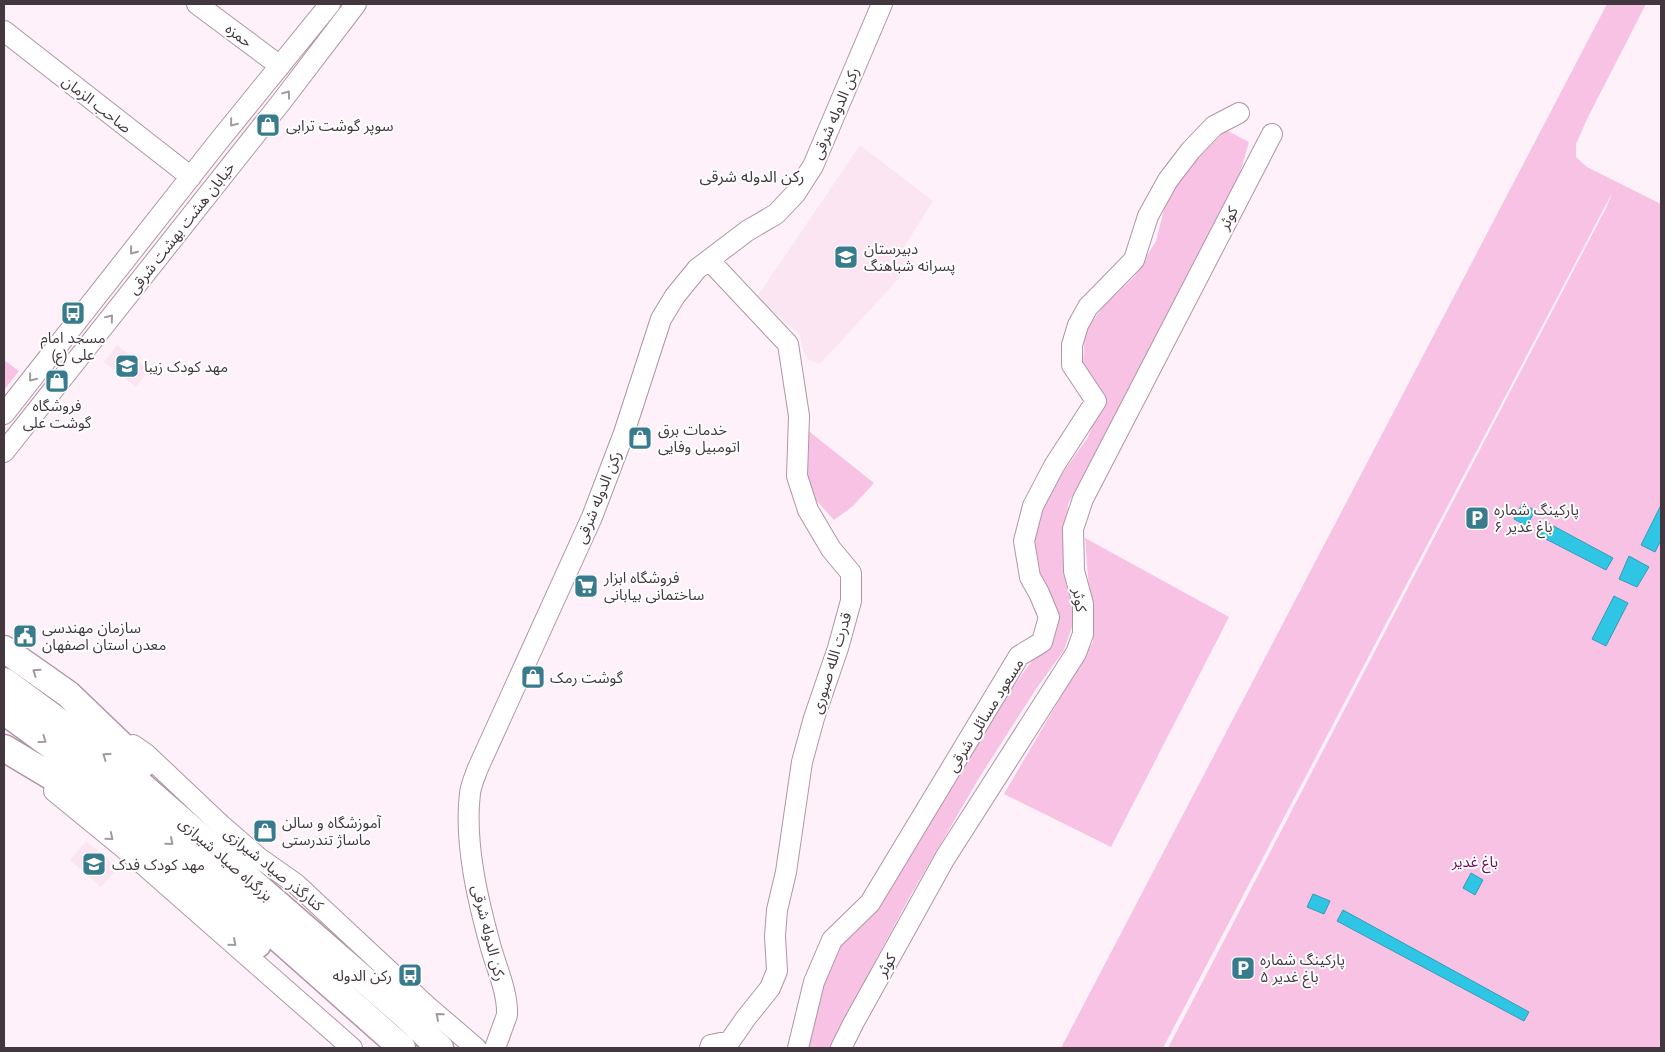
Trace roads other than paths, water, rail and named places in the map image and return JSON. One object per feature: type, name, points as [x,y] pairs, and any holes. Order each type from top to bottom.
[{"type":"highway","points":[[4,649],[68,694],[152,775],[299,900],[407,1017]]},
{"type":"highway","name":"بزرگراه صیاد شیرازی","points":[[4,681],[118,765],[440,1048]]},
{"type":"highway","name":"بزرگراه صیاد شیرازی","points":[[4,711],[105,785],[395,1042]]},
{"type":"highway","points":[[4,749],[66,785],[117,824],[276,959],[395,1042]]},
{"type":"street","name":"حمزه","points":[[198,4],[280,66]]},
{"type":"street","name":"خیابان هشت بهشت شرقی","points":[[4,414],[190,177],[330,4]]},
{"type":"street","name":"خیابان هشت بهشت شرقی","points":[[4,452],[356,4]]},
{"type":"street","name":"رکن الدوله شرقی","points":[[495,1048],[507,1015],[507,1010],[504,991],[480,910],[470,839],[470,792],[478,768],[592,517],[624,433],[661,318],[674,296],[697,269],[747,231],[776,214],[795,194],[813,166],[882,4]]},
{"type":"street","name":"صاحب الزمان","points":[[4,31],[190,177]]},
{"type":"street","name":"مسعود مسائلی شرقی","points":[[798,1048],[814,982],[832,940],[870,903],[1019,656],[1042,642],[1049,617],[1039,593],[1030,578],[1024,541],[1032,506],[1054,466],[1096,401],[1072,365],[1072,345],[1078,325],[1088,307],[1134,260],[1148,216],[1168,180],[1214,126],[1239,113]]},
{"type":"street","name":"کوثر","points":[[841,1048],[945,858],[1076,653],[1083,634],[1083,604],[1074,571],[1073,529],[1083,499],[1272,134]]},
{"type":"street","points":[[218,142],[236,158]]},
{"type":"street","name":"قدرت الله صبوری","points":[[709,260],[788,344],[799,416],[799,481],[808,510],[832,549],[851,573],[850,601],[838,648],[814,718],[802,762],[786,872],[778,910],[775,936],[777,971],[770,988],[730,1041],[718,1042],[711,1045],[710,1048]]},
{"type":"street","name":"کنارگذر صیاد شیرازی","points":[[68,694],[146,754],[220,824],[260,858],[296,884],[427,1006],[476,1048]]},
{"type":"street","points":[[4,749],[138,859],[352,1048]]},
{"type":"water","points":[[1522,504],[1535,510],[1527,526],[1514,519]]},
{"type":"water","points":[[1661,505],[1661,540],[1655,552],[1641,545]]},
{"type":"water","points":[[1546,522],[1613,558],[1606,570],[1540,536]]},
{"type":"water","points":[[1629,556],[1649,567],[1637,587],[1619,579]]},
{"type":"water","points":[[1614,596],[1628,603],[1606,646],[1592,639]]},
{"type":"water","points":[[1471,873],[1483,880],[1475,895],[1463,888]]},
{"type":"water","points":[[1313,894],[1330,901],[1324,914],[1307,907]]},
{"type":"water","points":[[1343,910],[1529,1012],[1524,1021],[1337,921]]},
{"type":"place","name":"سوپر گوشت ترابی","points":[[268,125]]},
{"type":"place","name":"دبیرستان پسرانه شباهنگ","points":[[846,257]]},
{"type":"place","name":"مسجد امام علی (ع)","points":[[73,313]]},
{"type":"place","name":"مهد کودک زیبا","points":[[127,366]]},
{"type":"place","name":"فروشگاه گوشت علی","points":[[57,381]]},
{"type":"place","name":"خدمات برق اتومبیل وفایی","points":[[640,438]]},
{"type":"place","name":"پارکینگ شماره ۶ باغ غدیر","points":[[1477,518]]},
{"type":"place","name":"فروشگاه ابزار ساختمانی بیابانی","points":[[586,586]]},
{"type":"place","name":"سازمان مهندسی معدن استان اصفهان","points":[[25,636]]},
{"type":"place","name":"گوشت رمک","points":[[533,677]]},
{"type":"place","name":"آموزشگاه و سالن ماساژ تندرستی","points":[[265,831]]},
{"type":"place","name":"مهد کودک فدک","points":[[94,864]]},
{"type":"place","name":"پارکینگ شماره ۵ باغ غدیر","points":[[1243,968]]},
{"type":"place","name":"رکن الدوله","points":[[410,975]]},
{"type":"district","name":"رکن الدوله شرقی","points":[[752,176]]},
{"type":"park label","name":"باغ غدیر","points":[[1475,861]]}]
